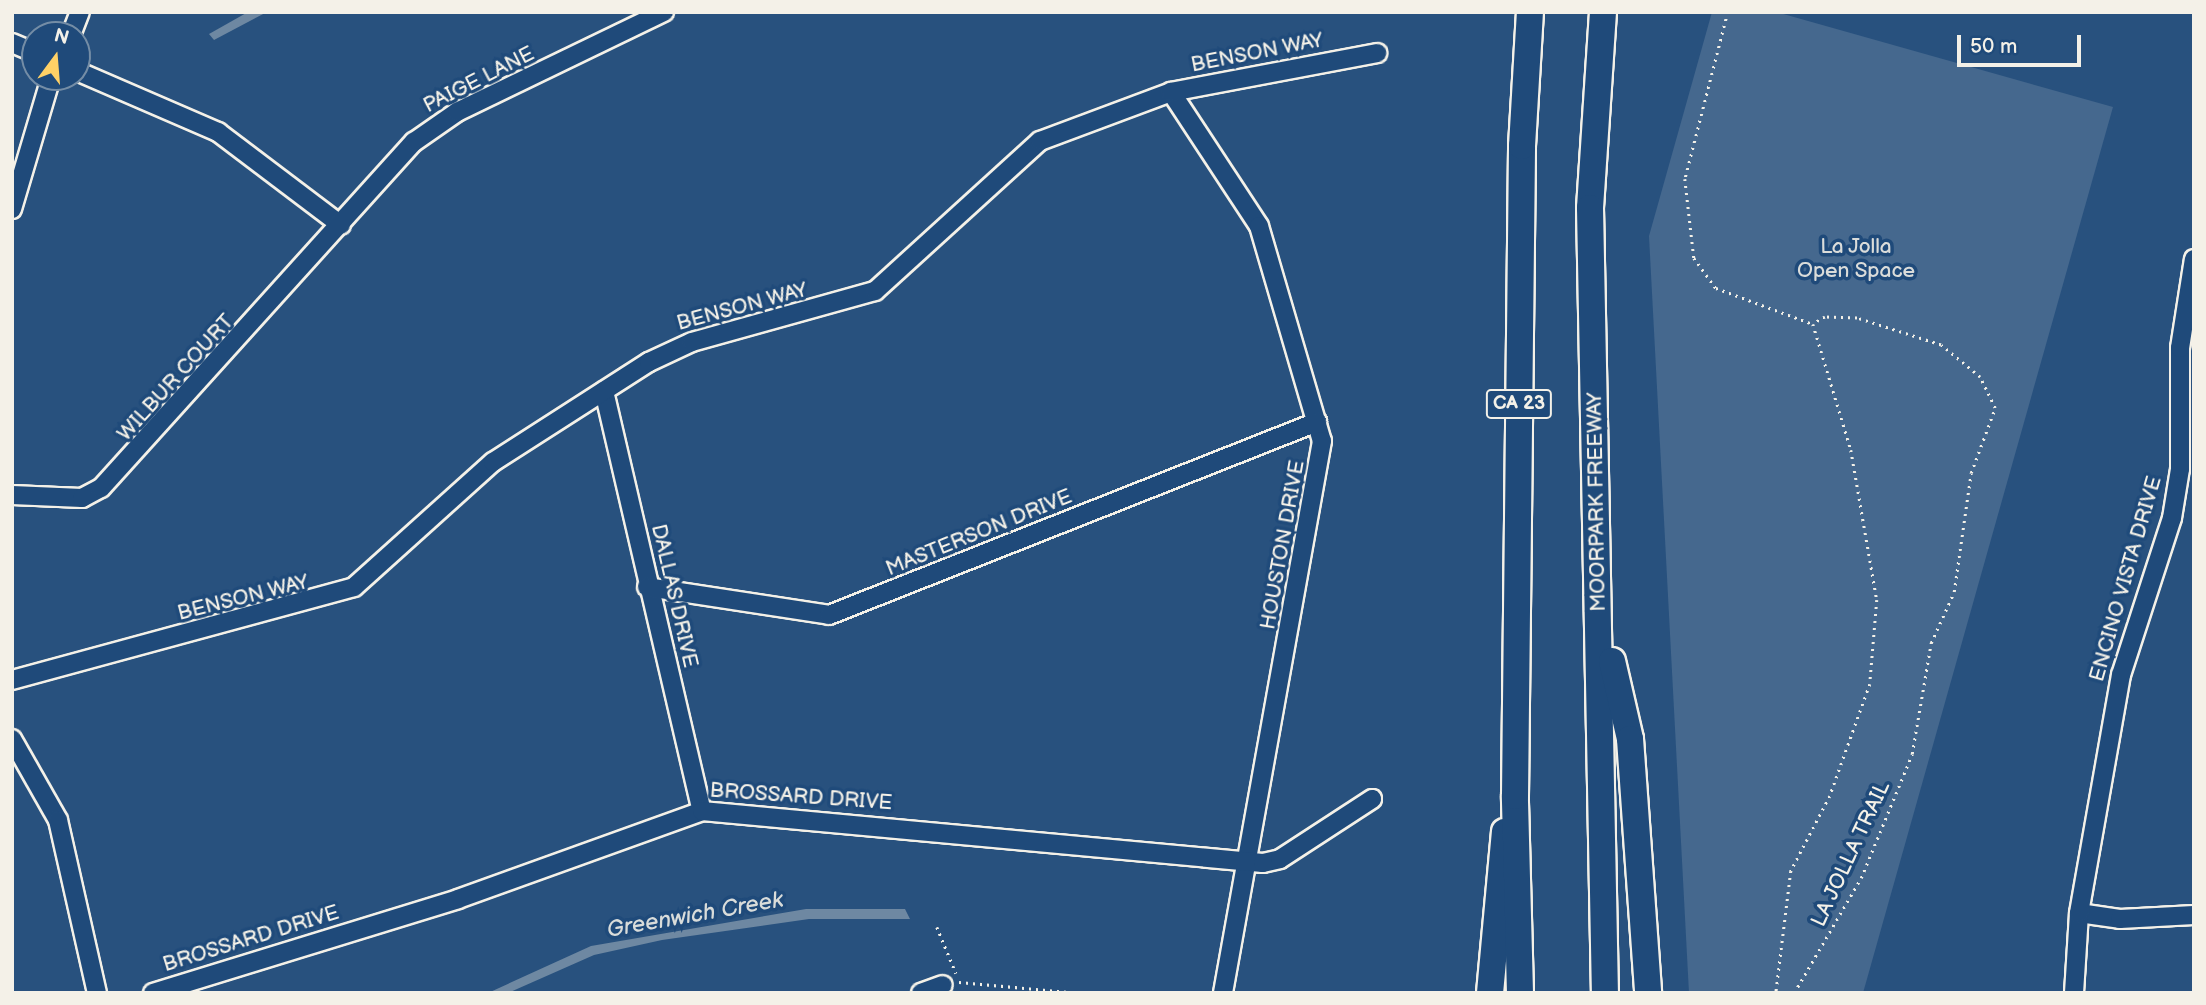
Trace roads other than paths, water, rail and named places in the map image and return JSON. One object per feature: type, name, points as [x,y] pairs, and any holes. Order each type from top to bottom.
[{"type":"highway","name":"CA 23","points":[[1520,993],[1515,796],[1522,146],[1530,12]]},
{"type":"highway","name":"MOORPARK FREEWAY","points":[[1603,12],[1590,208],[1600,608],[1605,993]]},
{"type":"highway","points":[[1600,608],[1630,739],[1648,993]]},
{"type":"highway","points":[[1490,993],[1500,850],[1515,796]]},
{"type":"street","name":"PAIGE LANE","points":[[341,225],[435,125],[664,12]]},
{"type":"street","name":"BENSON WAY","points":[[12,680],[334,598],[354,587],[493,462],[604,391],[692,342],[876,291],[1017,156],[1171,92],[1377,52]]},
{"type":"street","points":[[91,77],[218,132],[341,225]]},
{"type":"street","points":[[12,209],[47,91]]},
{"type":"street","name":"HOUSTON DRIVE","points":[[1171,92],[1259,226],[1317,422],[1322,459],[1223,993]]},
{"type":"street","name":"WILBUR COURT","points":[[12,495],[82,498],[102,488],[341,225]]},
{"type":"street","name":"ENCINO VISTA DRIVE","points":[[2074,993],[2079,913],[2121,675],[2176,493],[2183,309],[2194,258]]},
{"type":"street","name":"DALLAS DRIVE","points":[[604,391],[647,587],[702,811]]},
{"type":"street","name":"MASTERSON DRIVE","points":[[647,587],[829,615],[1317,422]]},
{"type":"street","points":[[12,739],[58,820],[97,993]]},
{"type":"street","name":"BROSSARD DRIVE","points":[[153,993],[458,899],[702,811],[1246,861],[1280,859],[1372,799]]},
{"type":"street","points":[[2079,913],[2120,919],[2194,915]]},
{"type":"street","points":[[921,993],[946,984]]},
{"type":"park label","name":"La Jolla Open Space","points":[[1856,259]]},
{"type":"water label","name":"Greenwich Creek","points":[[695,915]]}]
